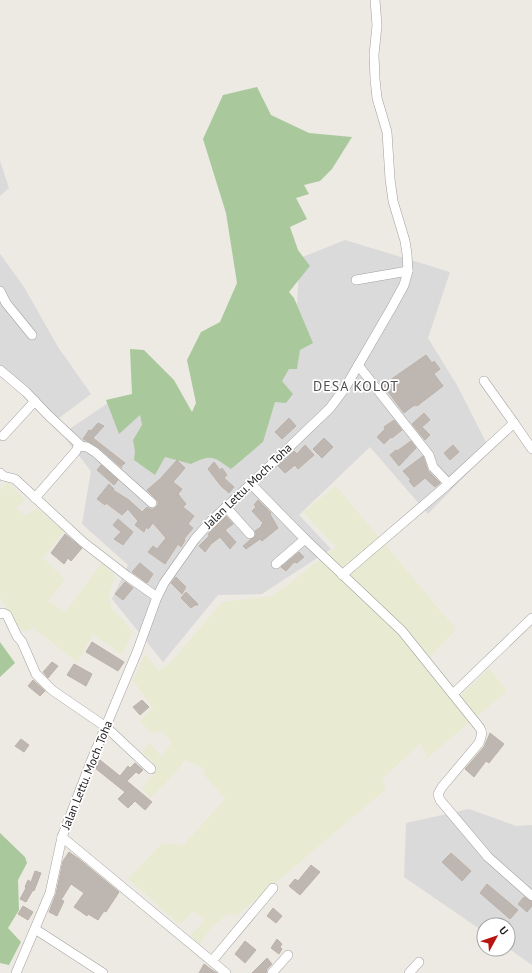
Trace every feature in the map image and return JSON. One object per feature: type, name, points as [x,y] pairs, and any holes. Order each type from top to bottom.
[{"type":"street","name":"Jalan Lettu. Moch. Toha","points":[[16,973],[50,893],[62,837],[137,652],[157,597],[164,583],[195,539],[211,521],[330,408],[345,388],[404,284],[408,271],[405,241],[393,201],[390,179],[388,132],[377,98],[374,55],[377,25],[375,0]]},
{"type":"street","points":[[356,280],[408,271]]},
{"type":"street","points":[[0,291],[6,303],[32,335]]},
{"type":"street","points":[[358,365],[429,455],[435,470],[448,483]]},
{"type":"street","points":[[0,370],[77,440],[79,446]]},
{"type":"street","points":[[484,381],[532,449]]},
{"type":"street","points":[[3,436],[35,401]]},
{"type":"street","points":[[342,575],[448,483],[514,423]]},
{"type":"street","points":[[35,498],[79,446]]},
{"type":"street","points":[[79,446],[87,447],[95,452],[152,503]]},
{"type":"street","points":[[0,473],[3,476],[15,479],[83,542],[126,576],[157,597]]},
{"type":"street","points":[[251,484],[305,539],[402,631],[480,728],[482,731],[479,743],[442,787],[438,794],[440,800],[488,857],[532,896]]},
{"type":"street","points":[[226,507],[250,534]]},
{"type":"street","points":[[276,564],[305,539]]},
{"type":"street","points":[[0,614],[3,613],[7,615],[11,626],[22,642],[36,674],[52,690],[106,727],[150,769]]},
{"type":"street","points":[[453,694],[532,618]]},
{"type":"street","points":[[62,837],[226,973]]},
{"type":"street","points":[[212,961],[273,888]]},
{"type":"street","points":[[35,929],[103,973]]},
{"type":"street","points":[[272,973],[288,955]]},
{"type":"street","points":[[409,973],[419,962]]},
{"type":"shaded area","points":[[0,161],[9,188],[0,196]]},
{"type":"shaded area","points":[[345,240],[450,272],[428,338],[458,387],[490,450],[428,514],[370,447],[299,515],[331,549],[262,594],[218,595],[163,662],[112,599],[128,565],[82,524],[91,471],[62,434],[111,401],[208,436],[293,360],[300,258]]},
{"type":"shaded area","points":[[0,254],[24,287],[58,347],[91,394],[51,424],[0,369]]},
{"type":"shaded area","points":[[469,809],[516,826],[532,825],[532,965],[516,954],[516,917],[476,917],[476,926],[404,877],[406,823]]},
{"type":"green space","points":[[257,87],[271,115],[309,133],[352,137],[332,169],[320,181],[304,185],[309,194],[296,198],[307,219],[290,227],[298,250],[310,266],[289,292],[294,298],[313,343],[300,350],[297,369],[289,369],[282,381],[293,394],[286,403],[275,402],[263,442],[231,469],[220,461],[212,458],[203,459],[191,464],[165,457],[155,475],[134,460],[135,451],[133,440],[142,425],[140,415],[119,434],[106,400],[132,394],[130,349],[144,350],[174,380],[192,412],[196,403],[187,360],[201,332],[220,322],[237,283],[226,213],[203,139],[223,95]]},
{"type":"green space","points":[[8,482],[25,500],[16,508],[26,516],[37,508],[64,531],[43,558],[65,579],[48,601],[65,612],[102,563],[115,576],[109,594],[111,608],[133,632],[122,655],[93,633],[78,663],[34,628],[23,632],[16,623],[0,597],[0,490]]},
{"type":"green space","points":[[336,486],[456,629],[424,664],[452,701],[463,694],[489,668],[507,691],[426,759],[426,754],[420,744],[382,779],[386,789],[235,917],[230,913],[213,925],[199,945],[191,935],[205,920],[193,911],[180,925],[128,879],[162,843],[183,845],[225,799],[205,776],[203,768],[185,760],[170,779],[150,798],[142,788],[153,775],[156,765],[142,752],[150,743],[162,757],[172,742],[162,731],[152,734],[140,721],[153,708],[133,680],[145,654],[159,671],[173,660],[222,602],[273,596],[336,547],[303,512]]},
{"type":"green space","points":[[0,642],[15,663],[0,677]]},
{"type":"green space","points":[[0,833],[25,857],[27,863],[18,880],[19,910],[8,928],[21,942],[9,965],[0,963]]},
{"type":"building","points":[[426,355],[432,363],[434,361],[440,369],[434,374],[443,386],[417,406],[413,406],[404,413],[383,385]]},
{"type":"building","points":[[424,413],[430,420],[422,427],[430,435],[425,440],[412,424]]},
{"type":"building","points":[[289,418],[296,426],[282,439],[275,432]]},
{"type":"building","points":[[394,420],[402,430],[392,438],[391,437],[384,444],[377,437],[385,429],[384,427]]},
{"type":"building","points":[[98,423],[104,426],[93,438],[125,463],[121,466],[122,468],[98,447],[83,439],[89,430],[91,431]]},
{"type":"building","points":[[324,438],[333,447],[322,458],[313,449]]},
{"type":"building","points":[[411,441],[416,448],[399,466],[390,455]]},
{"type":"building","points":[[305,445],[314,455],[298,469],[295,465],[285,473],[278,466],[294,451],[297,454]]},
{"type":"building","points":[[453,445],[459,452],[450,460],[444,453]]},
{"type":"building","points":[[423,456],[428,471],[440,483],[435,487],[425,478],[414,487],[409,481],[411,480],[403,471]]},
{"type":"building","points":[[177,460],[185,468],[173,482],[182,489],[178,494],[186,504],[183,507],[194,516],[188,524],[193,528],[184,539],[185,540],[181,547],[178,544],[165,564],[148,552],[153,546],[157,549],[166,538],[153,523],[148,529],[146,527],[144,532],[135,525],[138,521],[128,509],[122,515],[106,503],[105,505],[97,499],[109,484],[114,489],[113,490],[129,500],[142,512],[147,507],[154,509],[158,505],[158,501],[147,490],[160,479]]},
{"type":"building","points":[[214,462],[220,470],[222,468],[227,475],[224,478],[234,487],[229,493],[221,486],[208,469]]},
{"type":"building","points":[[101,465],[118,480],[114,485],[97,470]]},
{"type":"building","points":[[258,500],[271,513],[270,514],[278,528],[262,541],[260,539],[246,549],[243,546],[254,538],[256,534],[255,531],[262,526],[261,525],[263,523],[252,511],[256,507],[254,505]]},
{"type":"building","points":[[226,516],[233,524],[225,530],[236,542],[230,549],[220,537],[211,544],[205,552],[199,546],[209,536],[208,534]]},
{"type":"building","points":[[118,519],[133,532],[123,545],[114,539],[121,532],[113,525]]},
{"type":"building","points":[[65,534],[82,548],[71,561],[68,558],[64,564],[51,553]]},
{"type":"building","points":[[299,552],[304,557],[297,563],[294,562],[286,571],[281,567]]},
{"type":"building","points":[[140,563],[153,574],[147,583],[132,572]]},
{"type":"building","points":[[176,577],[186,587],[182,594],[171,583]]},
{"type":"building","points":[[125,582],[133,588],[123,600],[115,594]]},
{"type":"building","points":[[186,592],[198,605],[191,608],[181,598]]},
{"type":"building","points":[[92,642],[124,662],[118,671],[86,652]]},
{"type":"building","points":[[52,662],[58,666],[48,678],[43,672]]},
{"type":"building","points":[[74,664],[92,674],[86,686],[67,675]]},
{"type":"building","points":[[33,680],[45,691],[40,696],[28,686]]},
{"type":"building","points":[[142,700],[149,707],[140,715],[133,707]]},
{"type":"building","points":[[490,733],[504,744],[489,763],[486,761],[474,777],[465,769],[484,747]]},
{"type":"building","points":[[21,739],[29,745],[24,752],[15,746]]},
{"type":"building","points":[[100,760],[120,776],[128,766],[130,768],[135,763],[143,770],[139,774],[136,772],[127,781],[152,802],[145,810],[135,801],[128,808],[118,799],[125,792],[95,768]]},
{"type":"building","points":[[69,852],[119,892],[106,912],[104,911],[98,920],[88,914],[87,916],[74,907],[84,893],[71,884],[61,900],[64,901],[57,916],[49,912],[56,894],[63,861]]},
{"type":"building","points":[[451,853],[471,871],[462,881],[442,862]]},
{"type":"building","points":[[311,865],[320,872],[300,895],[289,886],[295,879],[298,881]]},
{"type":"building","points":[[35,871],[41,873],[34,891],[33,890],[26,902],[20,899],[26,888],[25,887],[28,880],[31,882]]},
{"type":"building","points":[[487,884],[518,910],[512,917],[508,917],[480,893]]},
{"type":"building","points":[[524,897],[532,902],[532,906],[527,912],[518,904]]},
{"type":"building","points":[[23,906],[33,912],[28,920],[18,914]]},
{"type":"building","points":[[273,908],[282,916],[276,923],[267,916]]},
{"type":"building","points":[[277,939],[282,944],[280,947],[282,949],[279,954],[271,948]]},
{"type":"building","points":[[245,941],[256,950],[245,963],[235,954]]},
{"type":"building","points":[[267,958],[272,964],[267,969],[266,973],[252,973]]},
{"type":"building","points":[[204,964],[212,970],[217,973],[199,973]]},
{"type":"district","name":"DESA KOLOT","points":[[356,386]]}]
